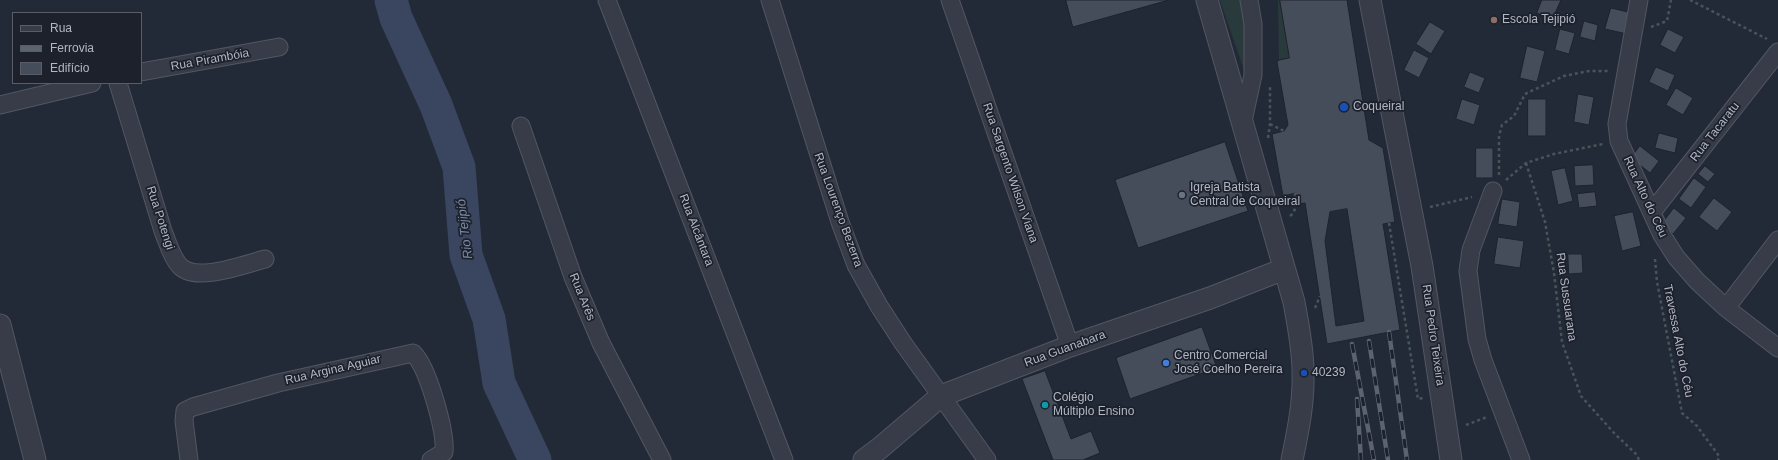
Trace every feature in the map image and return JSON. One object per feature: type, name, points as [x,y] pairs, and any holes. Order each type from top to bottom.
[{"type":"street","name":"Rua Alcântara","points":[[607,0],[784,460]]},
{"type":"street","name":"Rua Lourenço Bezerra","points":[[770,0],[837,215],[856,264],[879,306],[987,460]]},
{"type":"street","name":"Rua Sargento Wilson Viana","points":[[950,0],[1070,346]]},
{"type":"street","points":[[1207,0],[1244,121],[1294,302],[1301,339],[1304,373],[1300,421],[1292,460]]},
{"type":"street","points":[[1244,121],[1253,75],[1253,24],[1249,0]]},
{"type":"street","name":"Rua Pedro Teixeira","points":[[1370,0],[1424,273],[1451,460]]},
{"type":"street","name":"Rua Alto do Céu","points":[[1639,0],[1617,124],[1619,141],[1662,235],[1676,257],[1697,281],[1726,308],[1778,348]]},
{"type":"street","name":"Rua Tacaratu","points":[[1652,212],[1773,46]]},
{"type":"street","name":"Rua Pirambóia","points":[[142,72],[279,47]]},
{"type":"street","points":[[0,105],[88,84]]},
{"type":"street","name":"Rua Potengi","points":[[118,84],[163,232],[171,253],[179,266],[187,272],[197,274],[265,259]]},
{"type":"street","name":"Rua Arês","points":[[521,126],[576,283],[601,343],[662,460]]},
{"type":"street","points":[[1496,188],[1471,250],[1468,271],[1477,339],[1483,360],[1521,460]]},
{"type":"street","points":[[1726,308],[1778,240]]},
{"type":"street","name":"Rua Guanabara","points":[[864,460],[941,396],[1070,346],[1210,298],[1284,269]]},
{"type":"street","points":[[0,325],[35,460]]},
{"type":"street","name":"Rua Argina Aguiar","points":[[189,460],[184,421],[185,411],[193,407],[278,383],[413,352],[418,357],[427,378],[445,441],[444,452],[431,460]]},
{"type":"path","points":[[1634,33],[1667,21],[1671,0]]},
{"type":"path","points":[[1690,0],[1773,46]]},
{"type":"path","points":[[1496,188],[1499,136],[1502,125],[1514,116],[1525,94],[1564,76],[1589,71],[1627,70]]},
{"type":"path","points":[[1268,139],[1270,124],[1270,80]]},
{"type":"path","points":[[1270,124],[1284,131]]},
{"type":"path","points":[[1496,188],[1526,163],[1554,154],[1619,141]]},
{"type":"path","name":"Rua Sussuarana","points":[[1526,163],[1545,222],[1554,273],[1562,342],[1581,396],[1614,433],[1637,454],[1638,460]]},
{"type":"path","points":[[1286,206],[1296,193],[1296,203],[1293,214],[1287,218]]},
{"type":"path","points":[[1389,223],[1418,399],[1424,398],[1423,390]]},
{"type":"path","name":"Travessa Alto do Céu","points":[[1655,258],[1657,282],[1682,412],[1697,426],[1719,456],[1718,460]]},
{"type":"path","points":[[1447,433],[1502,412]]},
{"type":"shaded area","points":[[1220,0],[1245,0],[1246,76]]},
{"type":"shaded area","points":[[1278,0],[1280,0],[1289,58],[1279,60]]},
{"type":"building","points":[[1066,0],[1169,0],[1073,27]]},
{"type":"building","name":"Coqueiral","points":[[1280,0],[1347,0],[1369,140],[1383,148],[1395,222],[1383,224],[1400,330],[1327,344],[1305,203],[1298,204],[1296,193],[1283,196],[1272,134],[1284,131],[1288,125],[1277,62],[1279,60],[1289,58]],"holes":[[[1347,209],[1364,321],[1336,326],[1325,241],[1330,212]]]},
{"type":"building","points":[[1542,0],[1561,0],[1552,20],[1537,13]]},
{"type":"building","points":[[1611,8],[1632,13],[1627,34],[1605,29]]},
{"type":"building","points":[[1584,21],[1598,25],[1595,41],[1580,37]]},
{"type":"building","points":[[1430,22],[1445,31],[1431,54],[1416,44]]},
{"type":"building","points":[[1560,29],[1575,33],[1569,54],[1555,50]]},
{"type":"building","points":[[1668,29],[1684,37],[1675,53],[1660,45]]},
{"type":"building","points":[[1527,46],[1545,51],[1537,82],[1520,78]]},
{"type":"building","points":[[1414,50],[1429,58],[1419,78],[1404,70]]},
{"type":"building","points":[[1656,67],[1675,75],[1668,91],[1649,82]]},
{"type":"building","points":[[1470,72],[1485,78],[1479,93],[1464,87]]},
{"type":"building","points":[[1676,88],[1693,98],[1683,115],[1666,105]]},
{"type":"building","points":[[1578,94],[1594,97],[1589,125],[1574,122]]},
{"type":"building","points":[[1462,99],[1480,105],[1474,125],[1456,119]]},
{"type":"building","points":[[1528,99],[1546,99],[1546,136],[1528,136]]},
{"type":"building","points":[[1659,133],[1678,138],[1675,153],[1655,148]]},
{"type":"building","name":"Igreja Batista Central de Coqueiral","points":[[1225,142],[1248,211],[1138,248],[1115,180]]},
{"type":"building","points":[[1640,146],[1659,161],[1650,173],[1631,158]]},
{"type":"building","points":[[1476,148],[1493,148],[1493,178],[1476,178]]},
{"type":"building","points":[[1593,165],[1594,185],[1575,186],[1574,166]]},
{"type":"building","points":[[1705,166],[1715,174],[1708,182],[1698,174]]},
{"type":"building","points":[[1565,168],[1573,201],[1558,205],[1551,171]]},
{"type":"building","points":[[1694,178],[1706,187],[1691,208],[1679,199]]},
{"type":"building","points":[[1595,192],[1597,206],[1579,208],[1577,194]]},
{"type":"building","points":[[1714,198],[1732,212],[1717,231],[1699,217]]},
{"type":"building","points":[[1502,199],[1520,202],[1517,227],[1498,224]]},
{"type":"building","points":[[1674,208],[1686,218],[1673,234],[1661,225]]},
{"type":"building","points":[[1633,212],[1641,246],[1622,251],[1614,216]]},
{"type":"building","points":[[1498,237],[1524,241],[1520,268],[1494,264]]},
{"type":"building","points":[[1568,254],[1582,254],[1583,273],[1569,274]]},
{"type":"building","name":"Centro Comercial José Coelho Pereira","points":[[1202,327],[1217,368],[1130,399],[1116,358]]},
{"type":"building","name":"Colégio Múltiplo Ensino","points":[[1045,371],[1071,439],[1091,431],[1100,453],[1083,460],[1053,460],[1022,379]]},
{"type":"waterway","name":"Rio Tejipió","points":[[391,0],[396,18],[436,105],[459,167],[466,255],[489,319],[499,383],[535,460]]},
{"type":"railway","points":[[1389,332],[1407,460]]},
{"type":"railway","points":[[1369,341],[1388,460]]},
{"type":"railway","points":[[1352,344],[1374,460]]},
{"type":"railway","points":[[1357,399],[1361,460]]},
{"type":"place","name":"Escola Tejipió","points":[[1494,20]]},
{"type":"place","name":"Coqueiral","points":[[1344,107]]},
{"type":"place","name":"Igreja Batista Central de Coqueiral","points":[[1182,195]]},
{"type":"place","name":"Centro Comercial José Coelho Pereira","points":[[1166,363]]},
{"type":"place","name":"40239","points":[[1304,373]]},
{"type":"place","name":"Colégio Múltiplo Ensino","points":[[1045,405]]}]
